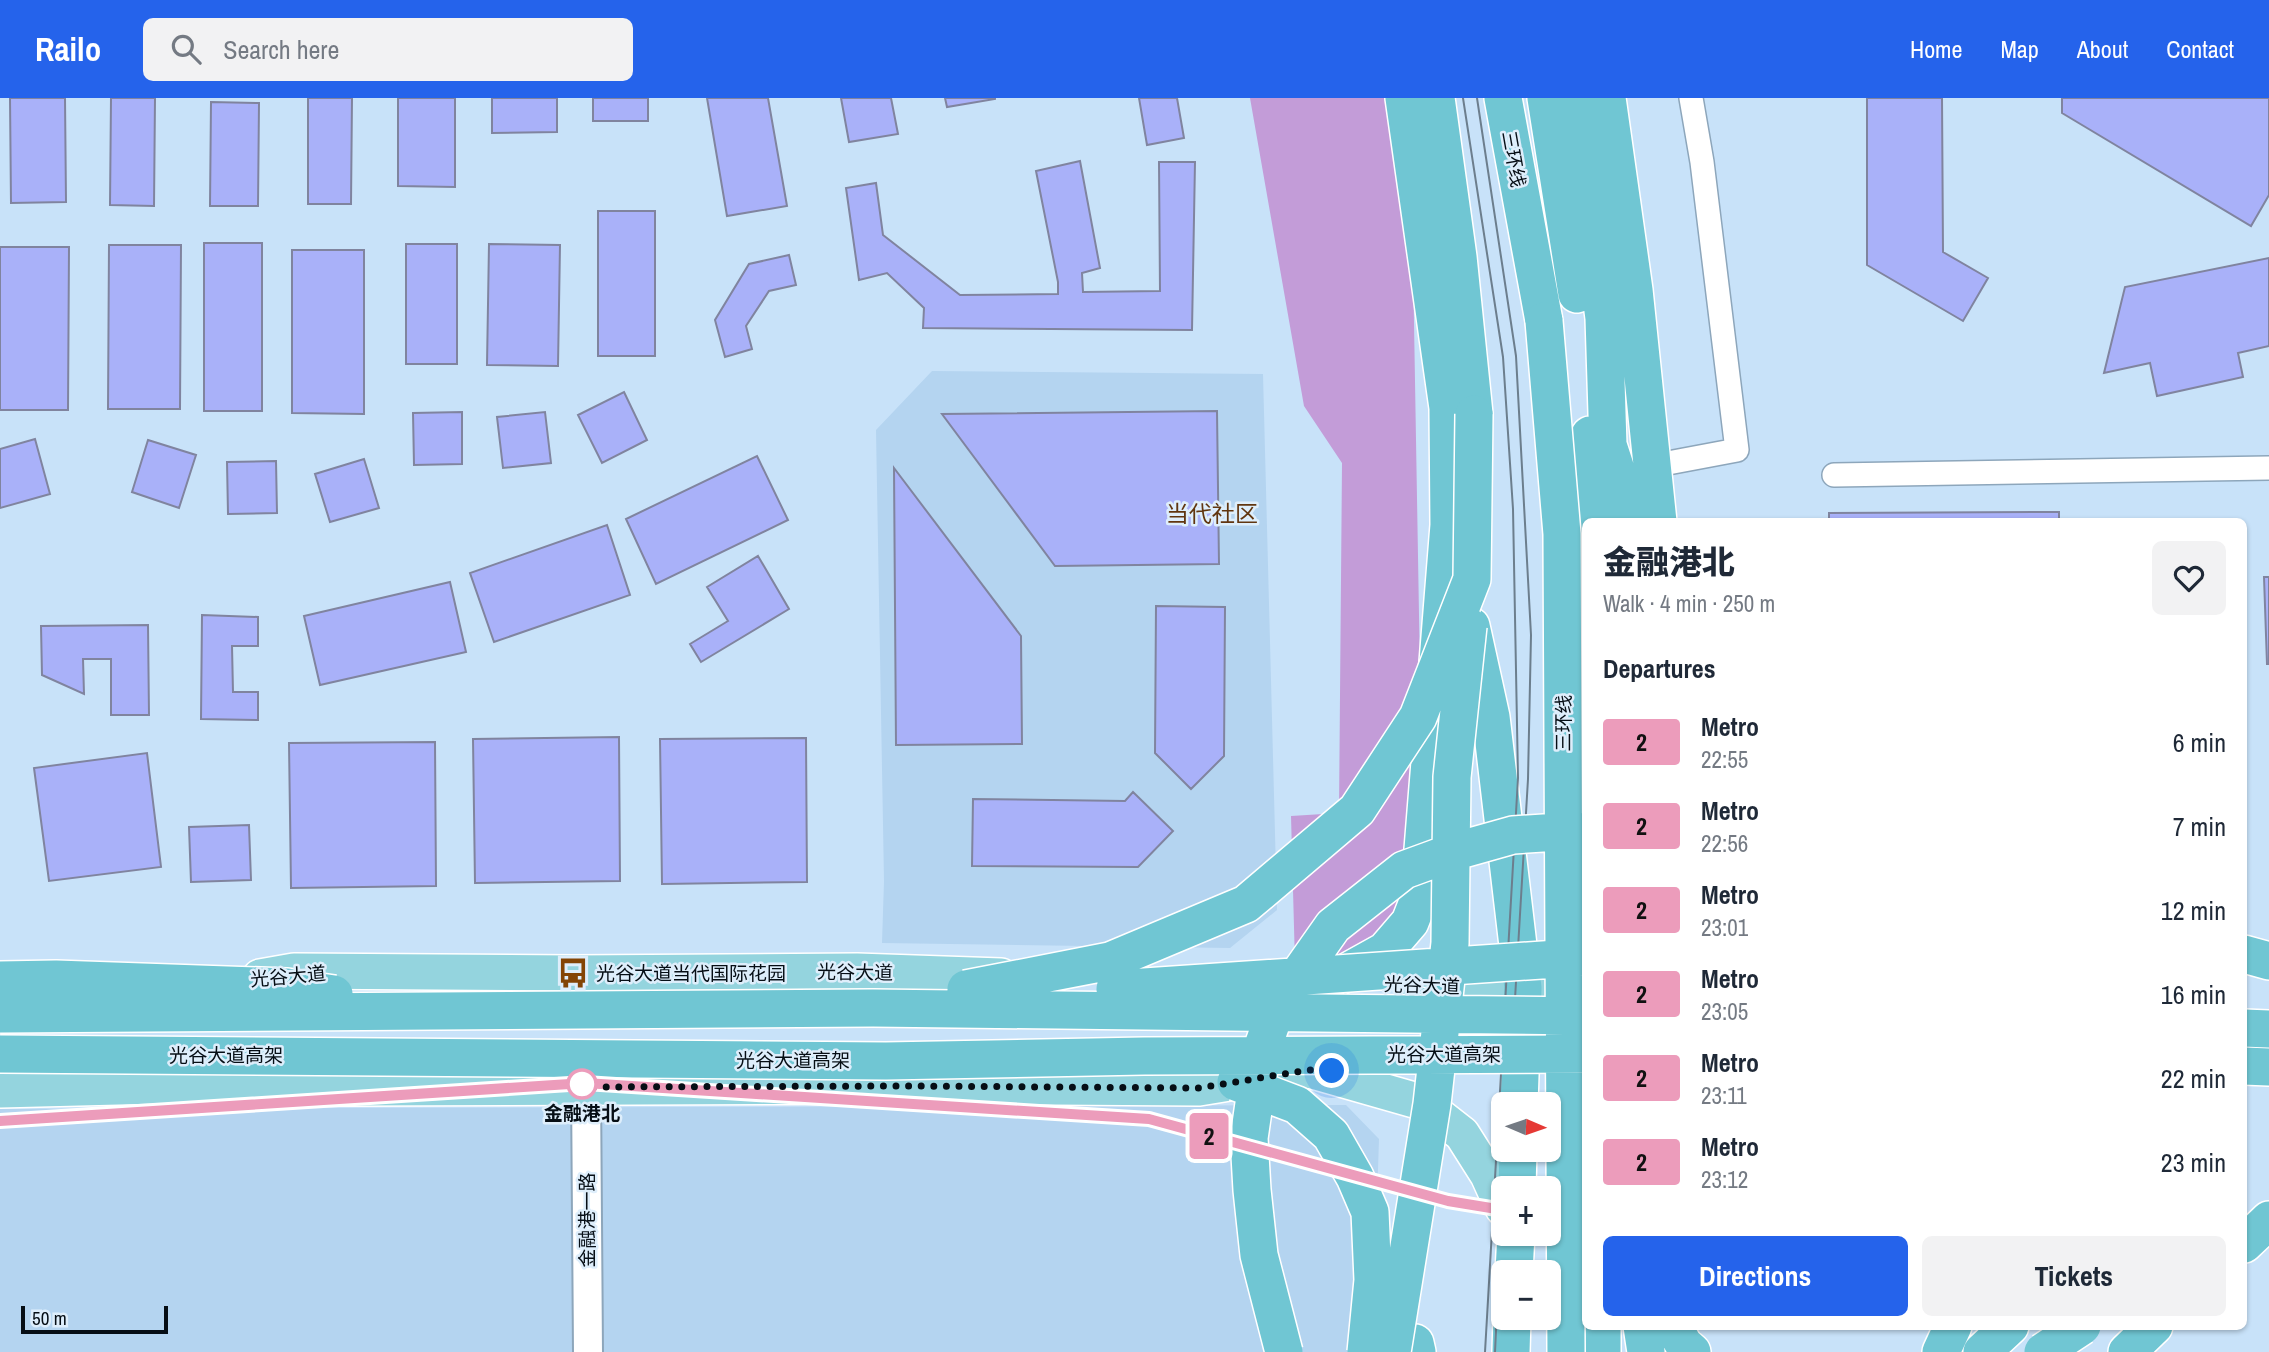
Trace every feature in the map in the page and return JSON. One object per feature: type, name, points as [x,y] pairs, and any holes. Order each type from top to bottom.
[{"type":"highway","points":[[1328,982],[1385,951],[1410,922],[1419,899],[1449,525],[1448,408],[1404,98]]},
{"type":"highway","points":[[1420,205],[1428,98]]},
{"type":"highway","points":[[1392,1352],[1432,1104],[1450,943],[1452,777],[1472,579],[1474,414],[1458,257],[1436,98]]},
{"type":"highway","name":"三环线","points":[[1503,98],[1544,321],[1562,534],[1566,1352]]},
{"type":"highway","points":[[1546,98],[1581,318],[1596,518]]},
{"type":"highway","points":[[1575,98],[1604,318],[1609,518]]},
{"type":"highway","points":[[1607,98],[1634,290],[1658,518]]},
{"type":"highway","points":[[1608,445],[1632,518]]},
{"type":"highway","points":[[1449,525],[1491,717],[1523,988],[1520,1088]]},
{"type":"highway","points":[[873,1008],[1110,961],[1246,904],[1357,810],[1418,717],[1472,579]]},
{"type":"highway","points":[[1284,1352],[1259,1255],[1249,1138],[1262,1049],[1278,1004],[1333,926],[1404,870],[1456,851],[1513,835],[1582,832]]},
{"type":"highway","points":[[2247,955],[2269,961]]},
{"type":"highway","points":[[990,1010],[1100,990],[1582,957]]},
{"type":"highway","points":[[2247,975],[2269,979]]},
{"type":"highway","points":[[0,980],[56,979],[287,987],[453,1012]]},
{"type":"highway","name":"光谷大道高架","points":[[0,1014],[873,1008],[1582,1016]]},
{"type":"highway","points":[[2247,1028],[2269,1029]]},
{"type":"highway","name":"光谷大道高架","points":[[0,1054],[886,1061],[1144,1056],[1582,1054]]},
{"type":"highway","points":[[1144,1056],[1253,1087],[1297,1105],[1331,1135],[1355,1177],[1370,1212],[1373,1280],[1366,1352]]},
{"type":"highway","points":[[2247,1066],[2269,1067]]},
{"type":"highway","points":[[1417,1352],[1415,1343],[1420,1167]]},
{"type":"highway","points":[[2247,1220],[2269,1205]]},
{"type":"highway","points":[[2247,1241],[2269,1220]]},
{"type":"highway","points":[[1511,1352],[1512,1330]]},
{"type":"highway","points":[[1602,1330],[1602,1352]]},
{"type":"highway","points":[[1643,1330],[1649,1352]]},
{"type":"highway","points":[[1675,1330],[1684,1345],[1692,1352]]},
{"type":"highway","points":[[1941,1352],[1951,1330]]},
{"type":"highway","points":[[1982,1352],[2006,1330]]},
{"type":"highway","points":[[2043,1352],[2076,1330]]},
{"type":"highway","points":[[2127,1352],[2150,1330]]},
{"type":"main road","name":"光谷大道","points":[[0,998],[129,997],[294,971],[857,971],[1235,985],[1328,982],[1582,988]]},
{"type":"main road","points":[[2247,1011],[2269,1012]]},
{"type":"main road","points":[[1308,1070],[1422,1102],[1462,1134],[1491,1182]]},
{"type":"main road","points":[[0,1090],[157,1086],[1199,1088],[1308,1070],[1380,1072],[1520,1088],[1582,1072]]},
{"type":"main road","points":[[2247,1083],[2269,1084]]},
{"type":"main road","points":[[1649,1352],[1652,1330]]},
{"type":"street","points":[[1653,466],[1737,450],[1702,162],[1691,98]]},
{"type":"street","points":[[1834,475],[2269,468]]},
{"type":"street","name":"金融港一路","points":[[586,1087],[588,1352]]},
{"type":"shaded area","points":[[1250,98],[1387,98],[1413,264],[1420,673],[1409,893],[1374,947],[1295,964],[1291,816],[1339,813],[1342,463],[1304,406]]},
{"type":"shaded area","points":[[932,371],[1263,374],[1277,910],[1230,948],[882,943],[884,881],[876,430]]},
{"type":"shaded area","points":[[1346,1105],[1379,1139],[1372,1352],[0,1352],[0,1109]]},
{"type":"building","points":[[10,98],[65,98],[66,202],[11,203]]},
{"type":"building","points":[[111,98],[155,98],[154,206],[110,205]]},
{"type":"building","points":[[308,98],[352,98],[351,204],[308,204]]},
{"type":"building","points":[[398,98],[455,98],[455,187],[398,186]]},
{"type":"building","points":[[492,98],[557,98],[557,132],[492,133]]},
{"type":"building","points":[[593,98],[648,98],[648,121],[593,121]]},
{"type":"building","points":[[707,98],[768,98],[787,206],[727,216]]},
{"type":"building","points":[[841,98],[891,98],[898,134],[849,142]]},
{"type":"building","points":[[945,98],[995,98],[995,99],[947,107]]},
{"type":"building","points":[[1139,98],[1177,98],[1184,138],[1147,145]]},
{"type":"building","points":[[1867,98],[1942,98],[1943,252],[1988,278],[1963,321],[1867,265]]},
{"type":"building","points":[[2062,98],[2269,98],[2269,195],[2251,226],[2062,113]]},
{"type":"building","points":[[211,102],[259,103],[258,206],[210,206]]},
{"type":"building","points":[[1080,161],[1100,268],[1082,273],[1083,292],[1160,291],[1159,162],[1195,162],[1192,330],[923,328],[924,308],[887,273],[859,280],[846,188],[876,183],[883,235],[960,295],[1058,294],[1058,282],[1036,171]]},
{"type":"building","points":[[598,211],[655,211],[655,356],[598,356]]},
{"type":"building","points":[[204,243],[262,243],[262,411],[204,411]]},
{"type":"building","points":[[406,244],[457,244],[457,364],[406,364]]},
{"type":"building","points":[[489,244],[560,245],[558,366],[487,365]]},
{"type":"building","points":[[109,245],[181,245],[180,409],[108,409]]},
{"type":"building","points":[[0,247],[69,247],[68,410],[0,410]]},
{"type":"building","points":[[292,250],[364,250],[364,414],[292,413]]},
{"type":"building","points":[[789,255],[796,285],[769,291],[746,326],[752,349],[725,357],[715,320],[749,264]]},
{"type":"building","points":[[2269,258],[2269,346],[2238,353],[2243,377],[2157,396],[2150,363],[2104,373],[2125,287]]},
{"type":"building","points":[[624,392],[647,440],[602,463],[578,415]]},
{"type":"building","points":[[1217,411],[1219,564],[1055,566],[942,414]]},
{"type":"building","points":[[462,412],[462,464],[414,465],[413,413]]},
{"type":"building","points":[[545,412],[551,463],[503,468],[497,417]]},
{"type":"building","points":[[35,439],[50,494],[0,508],[0,449]]},
{"type":"building","points":[[148,440],[196,455],[179,508],[132,492]]},
{"type":"building","points":[[757,456],[788,520],[656,584],[626,519]]},
{"type":"building","points":[[364,459],[379,508],[330,522],[315,474]]},
{"type":"building","points":[[276,461],[277,513],[228,514],[227,462]]},
{"type":"building","points":[[894,468],[1021,636],[1022,744],[896,745]]},
{"type":"building","points":[[2059,512],[2059,518],[1829,518],[1829,513]]},
{"type":"building","points":[[607,525],[630,595],[494,642],[470,573]]},
{"type":"building","points":[[758,556],[789,609],[701,662],[690,644],[728,621],[707,587]]},
{"type":"building","points":[[2264,577],[2269,577],[2269,664],[2267,664]]},
{"type":"building","points":[[450,582],[466,652],[320,685],[304,616]]},
{"type":"building","points":[[1156,606],[1225,607],[1224,756],[1191,789],[1155,753]]},
{"type":"building","points":[[202,615],[258,617],[258,646],[232,646],[233,692],[258,692],[258,720],[201,719]]},
{"type":"building","points":[[148,625],[149,715],[111,715],[111,659],[83,659],[84,694],[42,675],[41,626]]},
{"type":"building","points":[[619,737],[620,881],[475,883],[473,739]]},
{"type":"building","points":[[806,738],[807,882],[662,884],[660,739]]},
{"type":"building","points":[[435,742],[436,886],[291,888],[289,743]]},
{"type":"building","points":[[147,753],[161,867],[49,881],[34,768]]},
{"type":"building","points":[[1133,792],[1173,831],[1138,867],[972,866],[973,799],[1125,801]]},
{"type":"building","points":[[249,825],[251,880],[191,882],[189,827]]},
{"type":"tram line","points":[[1463,98],[1503,357],[1513,509],[1518,778],[1485,1352]]},
{"type":"tram line","points":[[1477,98],[1516,356],[1531,635],[1528,779],[1515,999]]},
{"type":"tram line","points":[[1495,1352],[1496,1330]]},
{"type":"metro line","name":"2","points":[[0,1121],[585,1083],[1149,1119],[1448,1201],[1491,1208]]},
{"type":"place","name":"光谷大道当代国际花园","points":[[573,973]]},
{"type":"place","name":"金融港北","points":[[582,1084]]},
{"type":"district","name":"当代社区","points":[[1212,513]]},
{"type":"route","points":[[582,1084],[586,1087],[1199,1088],[1308,1070],[1332,1071]]}]
